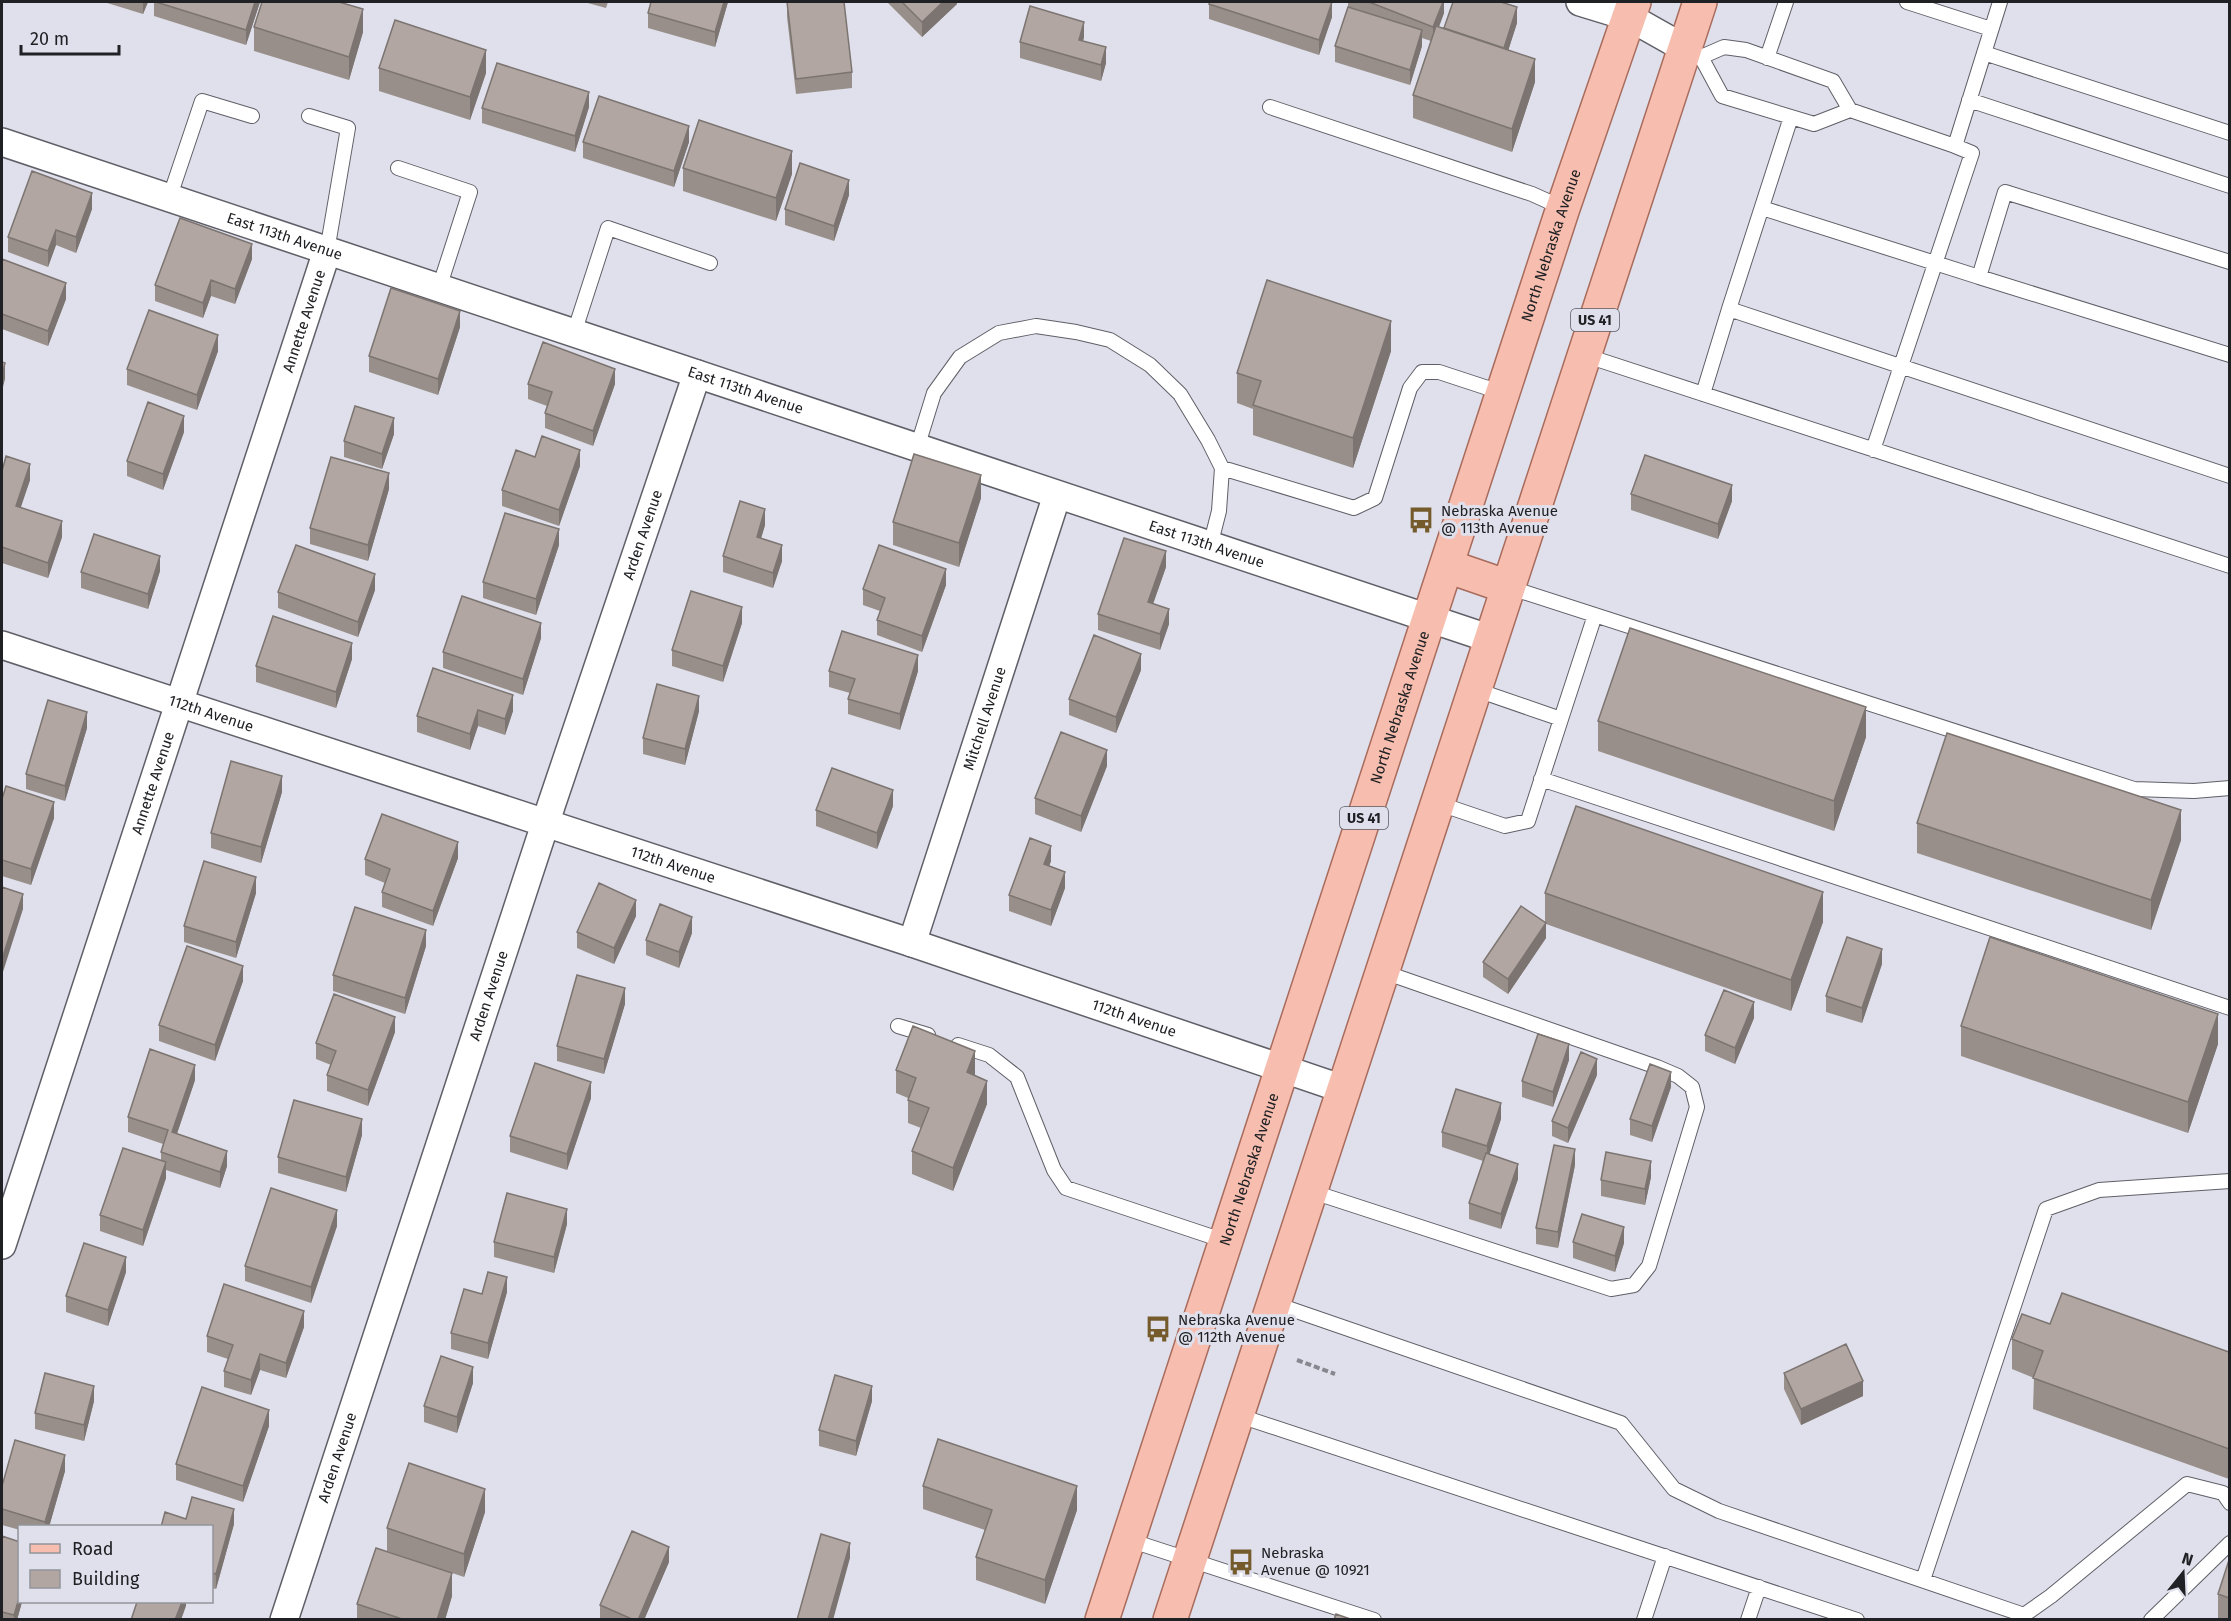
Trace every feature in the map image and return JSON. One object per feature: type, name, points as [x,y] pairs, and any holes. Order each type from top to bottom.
[{"type":"main road","name":"US 41","points":[[1170,1620],[1584,355],[1692,52],[1700,2]]},
{"type":"main road","name":"North Nebraska Avenue","points":[[1102,1620],[1563,208],[1631,9]]},
{"type":"main road","points":[[1447,566],[1508,587]]},
{"type":"street","points":[[1580,2],[1631,9],[1692,52]]},
{"type":"street","name":"East 113th Avenue","points":[[2,142],[1491,639]]},
{"type":"street","name":"Annette Avenue","points":[[2,1245],[327,251]]},
{"type":"street","name":"Arden Avenue","points":[[284,1620],[545,824],[697,374]]},
{"type":"street","name":"Mitchell Avenue","points":[[912,943],[1057,495]]},
{"type":"street","name":"112th Avenue","points":[[2,645],[912,943],[1343,1089]]},
{"type":"lane","points":[[1767,58],[1786,2]]},
{"type":"lane","points":[[1907,2],[1991,29]]},
{"type":"lane","points":[[1955,146],[2000,2]]},
{"type":"lane","points":[[1850,110],[1833,81],[1746,50],[1724,46],[1692,52],[1722,96],[1814,124],[1850,110],[1972,153],[1873,450]]},
{"type":"lane","points":[[1984,53],[2229,133]]},
{"type":"lane","points":[[1969,100],[2229,186]]},
{"type":"lane","points":[[169,199],[202,101],[252,116]]},
{"type":"lane","points":[[1270,107],[1532,194],[1563,208]]},
{"type":"lane","points":[[309,116],[348,128],[327,251]]},
{"type":"lane","points":[[1703,394],[1791,117]]},
{"type":"lane","points":[[398,168],[470,192],[439,288]]},
{"type":"lane","points":[[1978,277],[2005,192],[2229,262]]},
{"type":"lane","points":[[1762,208],[2229,355]]},
{"type":"lane","points":[[573,333],[608,228],[710,262]]},
{"type":"lane","points":[[1730,309],[2229,476]]},
{"type":"lane","points":[[917,448],[934,393],[960,357],[999,333],[1036,326],[1110,340],[1150,365],[1180,394],[1222,468],[1219,511],[1210,546]]},
{"type":"lane","points":[[1584,355],[2229,566]]},
{"type":"lane","points":[[1222,468],[1354,508],[1376,498],[1410,388],[1422,372],[1439,372],[1503,393]]},
{"type":"lane","points":[[1508,587],[2134,789],[2194,791],[2229,788]]},
{"type":"lane","points":[[1437,803],[1505,826],[1528,821],[1595,615]]},
{"type":"lane","points":[[1474,689],[1561,719]]},
{"type":"lane","points":[[1541,779],[2229,1008]]},
{"type":"lane","points":[[1309,1191],[1611,1289],[1634,1285],[1648,1266],[1697,1107],[1692,1087],[1678,1076],[1657,1067],[1381,971]]},
{"type":"lane","points":[[898,1026],[988,1055],[1017,1077],[1054,1170],[1066,1188],[1225,1241]]},
{"type":"lane","points":[[1923,1580],[2046,1209],[2099,1190],[2229,1181]]},
{"type":"lane","points":[[1273,1303],[1621,1423],[1674,1490],[1719,1511],[2030,1617],[2051,1596],[2187,1484],[2223,1493],[2229,1503]]},
{"type":"lane","points":[[1236,1415],[1759,1587],[1819,1613],[1857,1620]]},
{"type":"lane","points":[[1129,1540],[1374,1620]]},
{"type":"lane","points":[[2151,1620],[2229,1542]]},
{"type":"lane","points":[[1644,1620],[1665,1556]]},
{"type":"lane","points":[[1748,1620],[1759,1587]]},
{"type":"path","points":[[1297,1360],[1335,1374]]},
{"type":"building","points":[[156,2],[255,2],[246,30]]},
{"type":"building","points":[[262,2],[339,2],[363,9],[349,57],[254,27]]},
{"type":"building","points":[[651,2],[724,2],[715,32],[648,13]]},
{"type":"building","points":[[787,2],[844,2],[852,72],[796,79]]},
{"type":"building","points":[[902,2],[943,2],[922,22]]},
{"type":"building","points":[[1210,2],[1332,2],[1319,40],[1209,4]]},
{"type":"building","points":[[1369,2],[1443,2],[1433,27]]},
{"type":"building","points":[[1453,2],[1501,2],[1517,7],[1504,48],[1444,28]]},
{"type":"building","points":[[1030,6],[1084,22],[1079,40],[1106,47],[1101,65],[1020,42]]},
{"type":"building","points":[[1348,7],[1422,30],[1410,70],[1335,46]]},
{"type":"building","points":[[395,20],[486,50],[470,97],[379,68]]},
{"type":"building","points":[[1436,26],[1535,59],[1512,129],[1413,95]]},
{"type":"building","points":[[497,63],[589,92],[575,136],[482,108]]},
{"type":"building","points":[[599,96],[689,126],[674,171],[583,142]]},
{"type":"building","points":[[699,120],[792,151],[776,198],[683,168]]},
{"type":"building","points":[[800,163],[849,180],[834,226],[785,209]]},
{"type":"building","points":[[32,171],[92,193],[76,237],[56,230],[48,251],[8,237]]},
{"type":"building","points":[[180,218],[252,244],[235,289],[211,280],[203,303],[155,285]]},
{"type":"building","points":[[2,259],[66,283],[48,331],[2,314]]},
{"type":"building","points":[[1267,280],[1391,321],[1353,438],[1253,405],[1261,381],[1237,373]]},
{"type":"building","points":[[391,288],[460,311],[438,379],[369,356]]},
{"type":"building","points":[[149,310],[218,335],[197,395],[127,369]]},
{"type":"building","points":[[543,342],[615,369],[593,431],[545,413],[552,392],[528,384]]},
{"type":"building","points":[[148,402],[184,416],[163,474],[127,461]]},
{"type":"building","points":[[355,406],[394,418],[382,454],[344,441]]},
{"type":"building","points":[[542,436],[580,450],[559,510],[502,490],[516,450],[535,457]]},
{"type":"building","points":[[914,454],[981,475],[959,543],[893,522]]},
{"type":"building","points":[[1645,455],[1732,485],[1718,524],[1631,494]]},
{"type":"building","points":[[6,456],[30,464],[16,506],[62,521],[48,563],[2,547],[2,471]]},
{"type":"building","points":[[331,457],[389,473],[368,545],[310,528]]},
{"type":"building","points":[[740,501],[765,509],[757,537],[782,545],[773,573],[723,556]]},
{"type":"building","points":[[505,513],[559,529],[536,599],[483,582]]},
{"type":"building","points":[[94,534],[160,556],[148,594],[81,572]]},
{"type":"building","points":[[1124,538],[1166,551],[1148,602],[1169,609],[1160,634],[1098,614]]},
{"type":"building","points":[[296,545],[375,574],[358,622],[278,592]]},
{"type":"building","points":[[879,545],[946,569],[922,636],[877,620],[885,598],[863,589]]},
{"type":"building","points":[[691,591],[742,607],[723,666],[672,650]]},
{"type":"building","points":[[462,596],[541,623],[523,679],[443,652]]},
{"type":"building","points":[[273,616],[352,643],[336,692],[256,666]]},
{"type":"building","points":[[1630,628],[1866,707],[1834,801],[1598,721]]},
{"type":"building","points":[[842,631],[918,655],[900,714],[848,699],[855,679],[829,671]]},
{"type":"building","points":[[1094,635],[1141,654],[1116,717],[1069,699]]},
{"type":"building","points":[[433,668],[513,695],[505,719],[478,710],[470,734],[417,716]]},
{"type":"building","points":[[657,684],[699,696],[685,749],[643,738]]},
{"type":"building","points":[[48,700],[87,712],[65,786],[26,774]]},
{"type":"building","points":[[1061,732],[1107,750],[1081,816],[1035,798]]},
{"type":"building","points":[[1947,733],[2181,810],[2151,900],[1917,823]]},
{"type":"building","points":[[231,761],[282,776],[261,847],[211,833]]},
{"type":"building","points":[[832,768],[893,790],[877,833],[816,810]]},
{"type":"building","points":[[6,786],[54,802],[31,869],[2,860],[2,799]]},
{"type":"building","points":[[1576,806],[1823,892],[1791,980],[1545,893]]},
{"type":"building","points":[[382,814],[458,842],[433,911],[382,892],[390,869],[365,859]]},
{"type":"building","points":[[1030,838],[1051,846],[1044,864],[1065,872],[1051,910],[1009,895]]},
{"type":"building","points":[[204,861],[256,877],[236,942],[184,926]]},
{"type":"building","points":[[599,883],[636,900],[614,948],[577,932]]},
{"type":"building","points":[[2,887],[23,894],[2,959]]},
{"type":"building","points":[[660,904],[692,917],[679,952],[646,940]]},
{"type":"building","points":[[1521,906],[1546,923],[1508,979],[1483,962]]},
{"type":"building","points":[[355,907],[426,930],[405,998],[333,975]]},
{"type":"building","points":[[1847,937],[1882,949],[1862,1008],[1826,996]]},
{"type":"building","points":[[1990,937],[2218,1014],[2188,1102],[1961,1026]]},
{"type":"building","points":[[187,946],[243,966],[215,1045],[159,1025]]},
{"type":"building","points":[[577,975],[625,988],[604,1059],[557,1046]]},
{"type":"building","points":[[1724,990],[1754,1002],[1735,1048],[1705,1035]]},
{"type":"building","points":[[334,994],[395,1017],[368,1090],[327,1075],[336,1051],[316,1043]]},
{"type":"building","points":[[913,1026],[975,1051],[967,1072],[987,1081],[953,1168],[912,1151],[929,1108],[908,1100],[916,1078],[896,1070]]},
{"type":"building","points":[[1538,1034],[1569,1044],[1553,1092],[1522,1081]]},
{"type":"building","points":[[150,1049],[195,1065],[172,1132],[227,1151],[220,1172],[161,1152],[168,1130],[128,1117]]},
{"type":"building","points":[[1581,1052],[1597,1059],[1568,1128],[1552,1121]]},
{"type":"building","points":[[535,1063],[591,1082],[567,1154],[510,1136]]},
{"type":"building","points":[[1650,1064],[1671,1072],[1652,1126],[1630,1119]]},
{"type":"building","points":[[1456,1089],[1501,1103],[1487,1146],[1442,1132]]},
{"type":"building","points":[[294,1100],[362,1119],[346,1177],[278,1157]]},
{"type":"building","points":[[1554,1145],[1575,1149],[1558,1232],[1536,1228]]},
{"type":"building","points":[[123,1148],[166,1162],[143,1230],[100,1215]]},
{"type":"building","points":[[1606,1152],[1651,1161],[1645,1189],[1601,1180]]},
{"type":"building","points":[[1486,1153],[1518,1164],[1501,1214],[1469,1203]]},
{"type":"building","points":[[271,1188],[337,1210],[311,1287],[245,1266]]},
{"type":"building","points":[[507,1193],[567,1209],[554,1257],[494,1242]]},
{"type":"building","points":[[1582,1214],[1624,1227],[1615,1256],[1573,1242]]},
{"type":"building","points":[[84,1243],[126,1257],[108,1310],[66,1296]]},
{"type":"building","points":[[488,1272],[507,1277],[488,1343],[451,1333],[464,1289],[482,1294]]},
{"type":"building","points":[[224,1284],[304,1311],[286,1363],[260,1354],[251,1380],[224,1371],[233,1345],[207,1336]]},
{"type":"building","points":[[2062,1293],[2229,1352],[2229,1449],[2033,1378],[2043,1351],[2012,1339],[2022,1314],[2050,1324]]},
{"type":"building","points":[[1846,1344],[1863,1381],[1801,1409],[1784,1373]]},
{"type":"building","points":[[441,1356],[473,1367],[457,1417],[424,1406]]},
{"type":"building","points":[[45,1373],[94,1386],[84,1425],[35,1413]]},
{"type":"building","points":[[835,1375],[872,1386],[856,1441],[819,1430]]},
{"type":"building","points":[[202,1387],[269,1410],[243,1486],[176,1464]]},
{"type":"building","points":[[938,1439],[1077,1486],[1045,1580],[976,1557],[992,1510],[923,1486]]},
{"type":"building","points":[[15,1440],[65,1455],[45,1522],[2,1509],[2,1486]]},
{"type":"building","points":[[409,1463],[485,1489],[464,1554],[387,1528]]},
{"type":"building","points":[[192,1497],[234,1509],[216,1574],[213,1573],[213,1525],[162,1525],[165,1512],[186,1519]]},
{"type":"building","points":[[632,1531],[669,1547],[638,1620],[600,1605]]},
{"type":"building","points":[[821,1534],[850,1543],[828,1620],[797,1620]]},
{"type":"building","points":[[2,1536],[18,1541],[18,1602],[14,1615],[2,1612]]},
{"type":"building","points":[[376,1548],[452,1573],[437,1620],[405,1620],[357,1604]]},
{"type":"building","points":[[2229,1560],[2229,1598],[2218,1594]]},
{"type":"building","points":[[137,1603],[182,1603],[175,1620],[131,1620]]},
{"type":"building","points":[[1336,1614],[1353,1620],[1334,1620]]},
{"type":"place","name":"Nebraska Avenue @ 113th Avenue","points":[[1421,520]]},
{"type":"place","name":"Nebraska Avenue @ 112th Avenue","points":[[1158,1329]]},
{"type":"place","name":"Nebraska Avenue @ 10921","points":[[1241,1562]]}]
